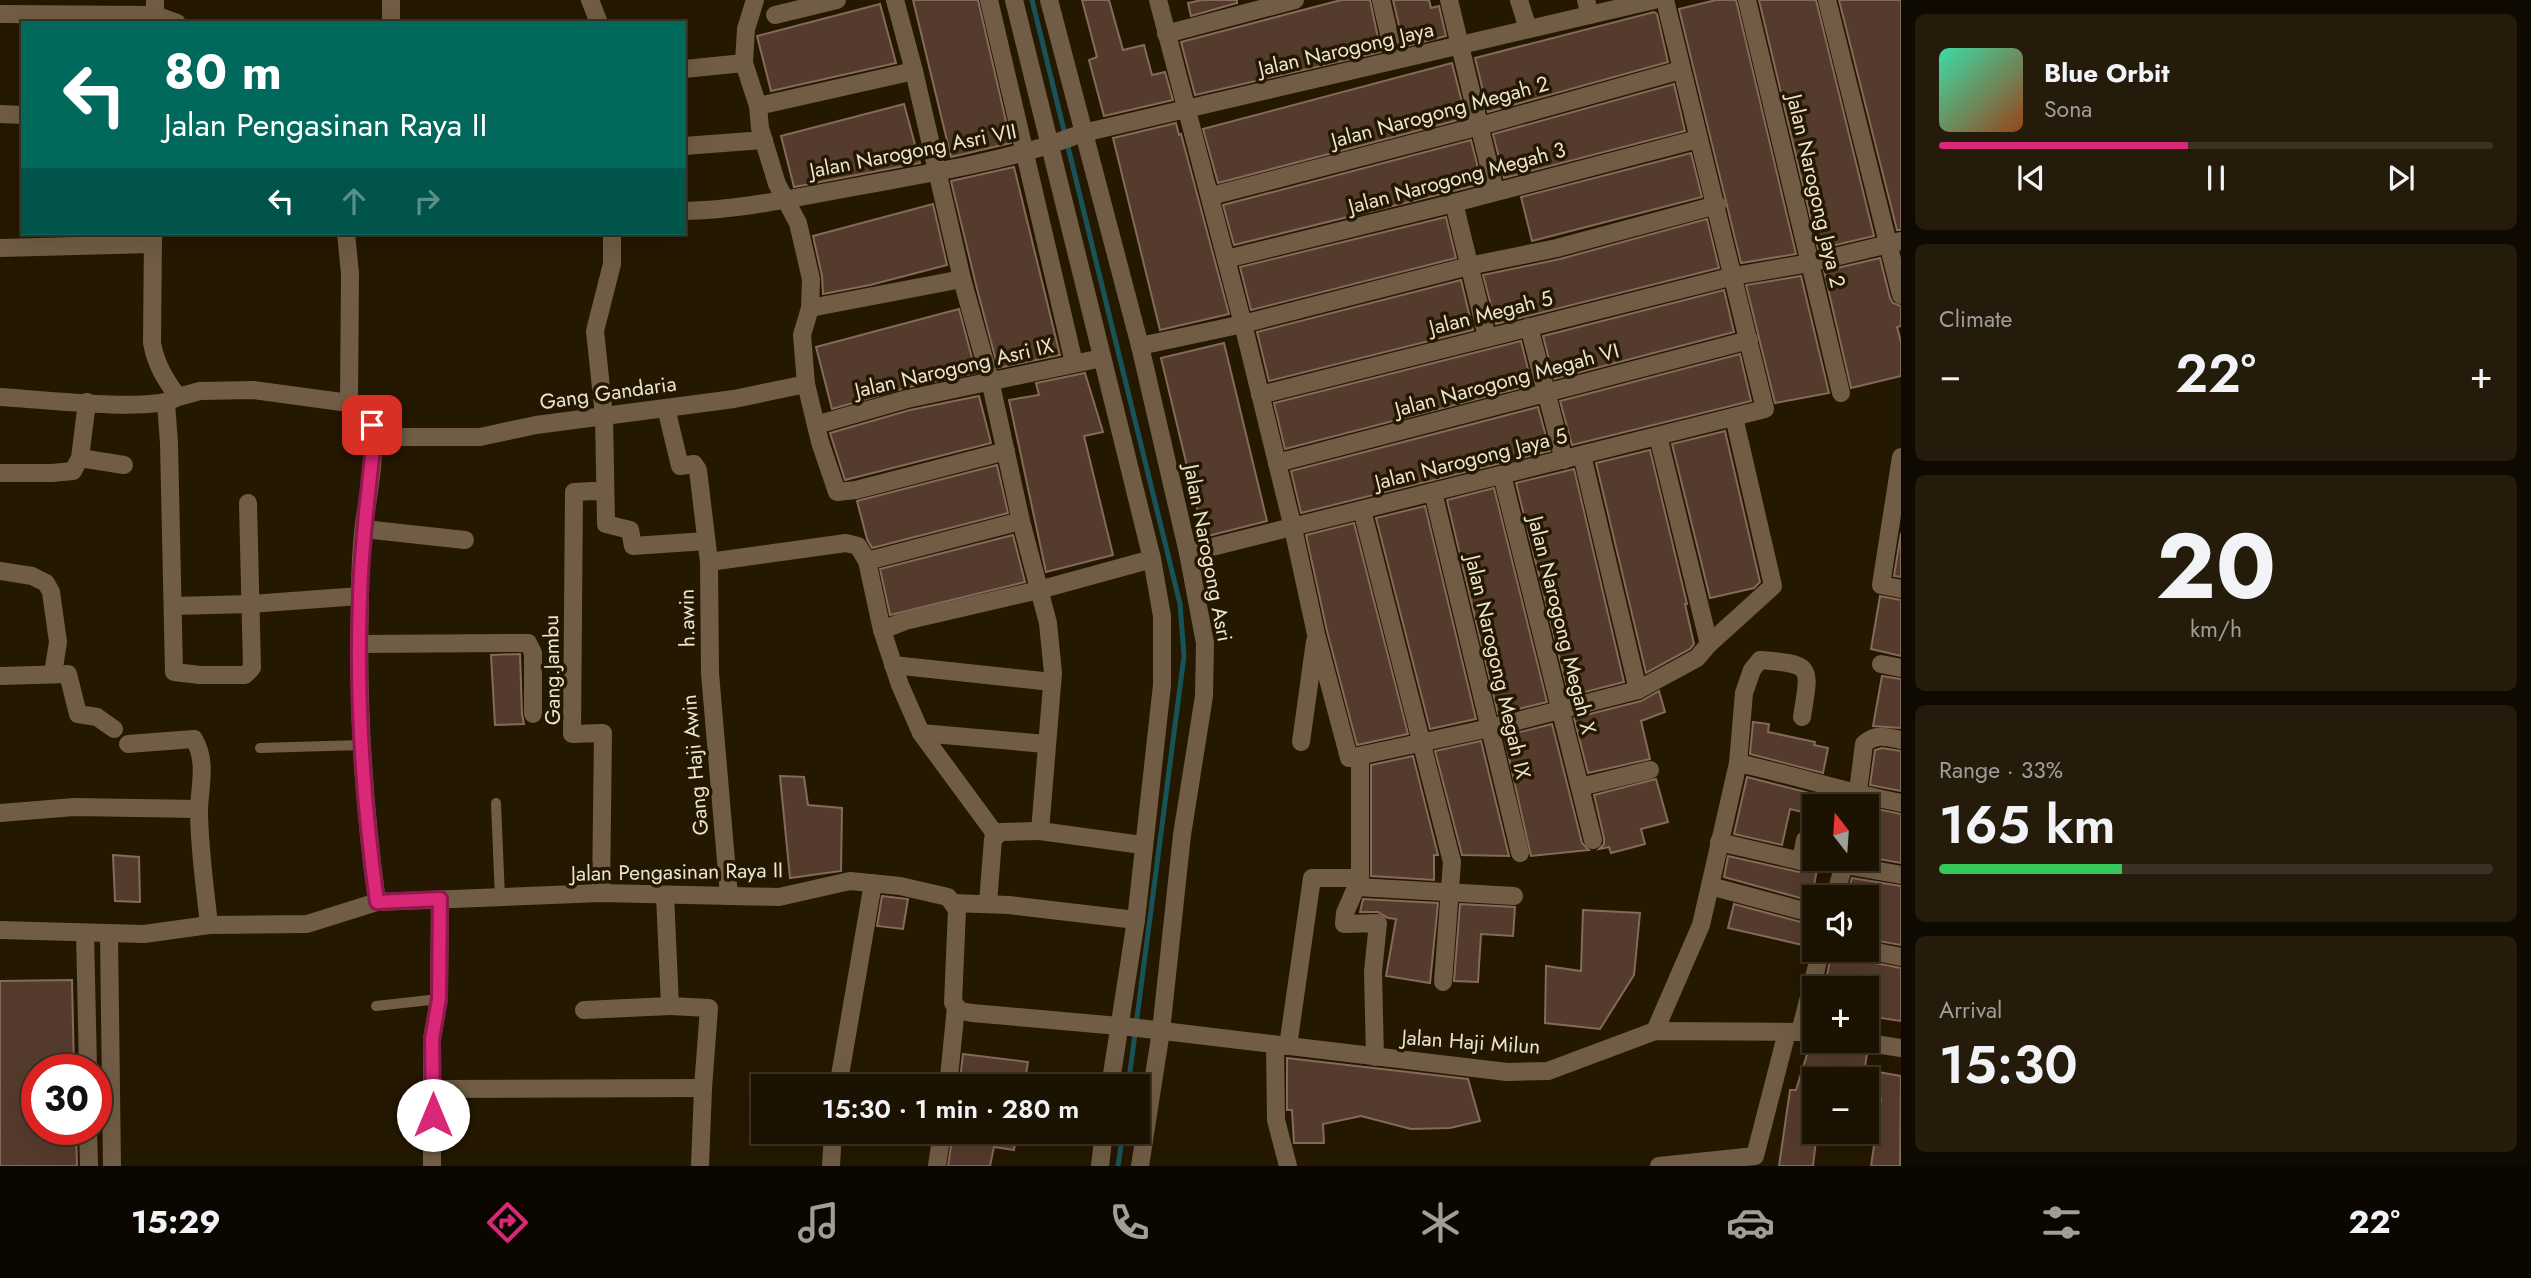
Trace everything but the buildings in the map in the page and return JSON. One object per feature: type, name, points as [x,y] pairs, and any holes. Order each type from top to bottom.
[{"type":"street","points":[[391,0],[391,21]]},
{"type":"street","points":[[590,0],[597,21]]},
{"type":"street","points":[[755,0],[746,29],[744,63],[758,106],[776,184],[798,223],[811,279],[810,308],[802,335],[806,384],[837,492],[842,493],[1006,451]]},
{"type":"street","points":[[775,15],[837,0]]},
{"type":"street","points":[[895,0],[1048,623],[1052,682],[1040,831]]},
{"type":"street","points":[[989,0],[1074,363]]},
{"type":"street","name":"Jalan Narogong Asri","points":[[1014,0],[1140,346],[1188,553],[1205,643],[1205,696],[1182,835],[1140,1166]]},
{"type":"street","name":"Jalan Narogong Asri","points":[[1049,0],[1066,140],[1102,358],[1152,559],[1162,616],[1162,685],[1142,845],[1124,1027],[1113,1074]]},
{"type":"street","points":[[1158,0],[1243,324],[1316,634],[1349,758],[1490,729],[1638,690],[1697,658],[1709,643],[1773,586],[1734,417]]},
{"type":"street","points":[[1166,34],[1295,0]]},
{"type":"street","points":[[1381,0],[1395,60]]},
{"type":"street","points":[[1449,0],[1495,191]]},
{"type":"street","points":[[1519,0],[1528,29]]},
{"type":"street","name":"Jalan Narogong Jaya","points":[[1066,140],[1528,29],[1588,8],[1654,0]]},
{"type":"street","points":[[1665,0],[1749,340]]},
{"type":"street","name":"Jalan Narogong Jaya 2","points":[[1747,0],[1841,393]]},
{"type":"street","points":[[1827,0],[1895,242],[1901,295]]},
{"type":"street","points":[[0,15],[155,12],[173,21]]},
{"type":"street","points":[[686,69],[744,63]]},
{"type":"street","name":"Jalan Narogong Megah 2","points":[[1210,196],[1480,126],[1681,70]]},
{"type":"street","points":[[758,106],[914,71]]},
{"type":"street","points":[[0,114],[21,115]]},
{"type":"street","name":"Jalan Narogong Megah 3","points":[[1226,259],[1698,139]]},
{"type":"street","points":[[686,146],[764,140]]},
{"type":"street","name":"Jalan Narogong Asri VII","points":[[686,211],[785,199],[936,172],[1024,153],[1066,140]]},
{"type":"street","points":[[1454,203],[1487,337]]},
{"type":"street","points":[[1140,346],[1243,324],[1469,266],[1557,248],[1717,205]]},
{"type":"street","points":[[346,235],[350,274],[349,403]]},
{"type":"street","points":[[612,235],[612,264],[595,331],[604,416],[606,524],[630,530],[633,546],[706,541]]},
{"type":"street","points":[[0,248],[153,238],[152,343],[155,359],[172,400],[174,672],[246,675],[252,668],[248,503]]},
{"type":"street","name":"Jalan Megah 5","points":[[1260,395],[1734,276],[1810,263],[1895,242]]},
{"type":"street","points":[[810,308],[962,279]]},
{"type":"street","points":[[1529,327],[1546,394],[1573,457],[1638,690]]},
{"type":"street","name":"Jalan Narogong Megah VI","points":[[1277,463],[1749,340]]},
{"type":"street","name":"Jalan Narogong Jaya 5","points":[[1188,553],[1765,409],[1749,340]]},
{"type":"street","name":"Jalan Narogong Asri IX","points":[[816,425],[908,399],[1102,358]]},
{"type":"street","name":"Gang Gandaria","points":[[374,437],[480,437],[536,425],[734,399],[806,384]]},
{"type":"street","points":[[0,397],[87,402],[172,400],[200,391],[253,390],[349,403],[368,413],[374,437],[364,529],[359,645],[365,816],[377,902]]},
{"type":"street","points":[[0,473],[73,471],[80,458],[87,402]]},
{"type":"street","name":"h.awin","points":[[666,408],[680,466],[694,464],[698,470],[709,562],[710,673]]},
{"type":"street","points":[[1658,436],[1709,643]]},
{"type":"street","points":[[1901,457],[1881,585],[1901,589]]},
{"type":"street","points":[[80,458],[124,465]]},
{"type":"street","name":"Jalan Narogong Megah X","points":[[1502,475],[1593,840]]},
{"type":"street","name":"Gang.Jambu","points":[[601,893],[603,733],[572,734],[574,492],[605,493]]},
{"type":"street","name":"Jalan Narogong Megah IX","points":[[1433,492],[1520,853]]},
{"type":"street","points":[[1362,510],[1450,852],[1451,892],[1443,982]]},
{"type":"street","points":[[866,561],[1021,521]]},
{"type":"street","points":[[364,529],[465,540]]},
{"type":"street","points":[[709,562],[846,543],[858,546],[866,561],[893,666],[922,733],[996,835]]},
{"type":"street","points":[[882,630],[905,621],[1039,590],[1152,559]]},
{"type":"street","points":[[0,571],[32,576],[46,583],[51,592],[58,642],[53,674]]},
{"type":"street","points":[[173,606],[251,604],[360,596]]},
{"type":"street","points":[[1301,741],[1316,634]]},
{"type":"street","points":[[359,645],[528,643],[533,653],[533,715]]},
{"type":"street","points":[[1656,1031],[1701,925],[1738,763],[1744,694],[1752,670],[1760,660],[1796,663],[1804,670],[1808,678],[1802,717]]},
{"type":"street","points":[[1881,664],[1901,668]]},
{"type":"street","points":[[893,666],[1052,682]]},
{"type":"street","name":"Gang Haji Awin","points":[[710,673],[729,896]]},
{"type":"street","points":[[0,676],[68,674],[78,715],[97,717],[114,729]]},
{"type":"street","points":[[922,733],[1046,744]]},
{"type":"street","points":[[1859,794],[1864,744],[1871,738],[1881,736],[1901,740]]},
{"type":"street","points":[[128,744],[194,739],[200,750],[200,809],[209,925]]},
{"type":"street","points":[[1360,755],[1359,883],[1345,913],[1344,924],[1378,923],[1373,972],[1376,1057]]},
{"type":"street","points":[[1738,763],[1794,775],[1841,794]]},
{"type":"street","points":[[1580,787],[1650,770]]},
{"type":"street","points":[[1880,802],[1901,803]]},
{"type":"street","points":[[0,813],[74,807],[200,809]]},
{"type":"street","points":[[988,903],[993,839],[1001,832],[1040,831],[1142,845]]},
{"type":"street","points":[[1719,842],[1801,861],[1802,856]]},
{"type":"street","points":[[1880,870],[1901,875]]},
{"type":"street","points":[[1288,1166],[1276,1120],[1281,1045],[1312,878],[1514,896]]},
{"type":"street","name":"Jalan Pengasinan Raya II","points":[[0,930],[144,934],[209,925],[307,924],[377,902],[601,893],[779,897],[850,881],[900,886],[948,897],[953,903]]},
{"type":"street","points":[[840,1074],[873,883]]},
{"type":"street","points":[[1710,886],[1802,911]]},
{"type":"street","points":[[665,895],[670,1006]]},
{"type":"street","points":[[432,1166],[432,1039],[439,999],[440,899]]},
{"type":"street","points":[[949,1074],[956,1007],[952,998],[957,911],[953,903],[988,903],[1136,920]]},
{"type":"street","points":[[85,933],[88,1054]]},
{"type":"street","points":[[109,934],[112,1166]]},
{"type":"street","points":[[1879,952],[1901,957]]},
{"type":"street","points":[[1659,1166],[1755,1156],[1801,1033],[1819,962]]},
{"type":"street","points":[[584,1010],[670,1006],[709,1008],[700,1166]]},
{"type":"street","points":[[956,1007],[972,1013],[1124,1027]]},
{"type":"street","name":"Jalan Haji Milun","points":[[1124,1027],[1507,1072],[1548,1071],[1656,1031],[1801,1033]]},
{"type":"street","points":[[1879,1044],[1901,1048]]},
{"type":"street","points":[[433,1089],[703,1088]]},
{"type":"street","points":[[831,1166],[832,1144]]},
{"type":"street","points":[[937,1166],[940,1144]]},
{"type":"street","points":[[1100,1166],[1103,1144]]},
{"type":"street","points":[[88,1145],[89,1166]]},
{"type":"lane","points":[[260,748],[361,745]]},
{"type":"lane","points":[[496,803],[500,898]]},
{"type":"lane","points":[[376,1006],[439,999]]},
{"type":"waterway","points":[[1032,0],[1180,604],[1184,656],[1130,1074]]},
{"type":"waterway","points":[[1118,1166],[1121,1144]]},
{"type":"route","points":[[372,425],[374,437],[360,596],[359,690],[365,816],[377,902],[440,899],[439,999],[432,1039],[433,1115]]}]
